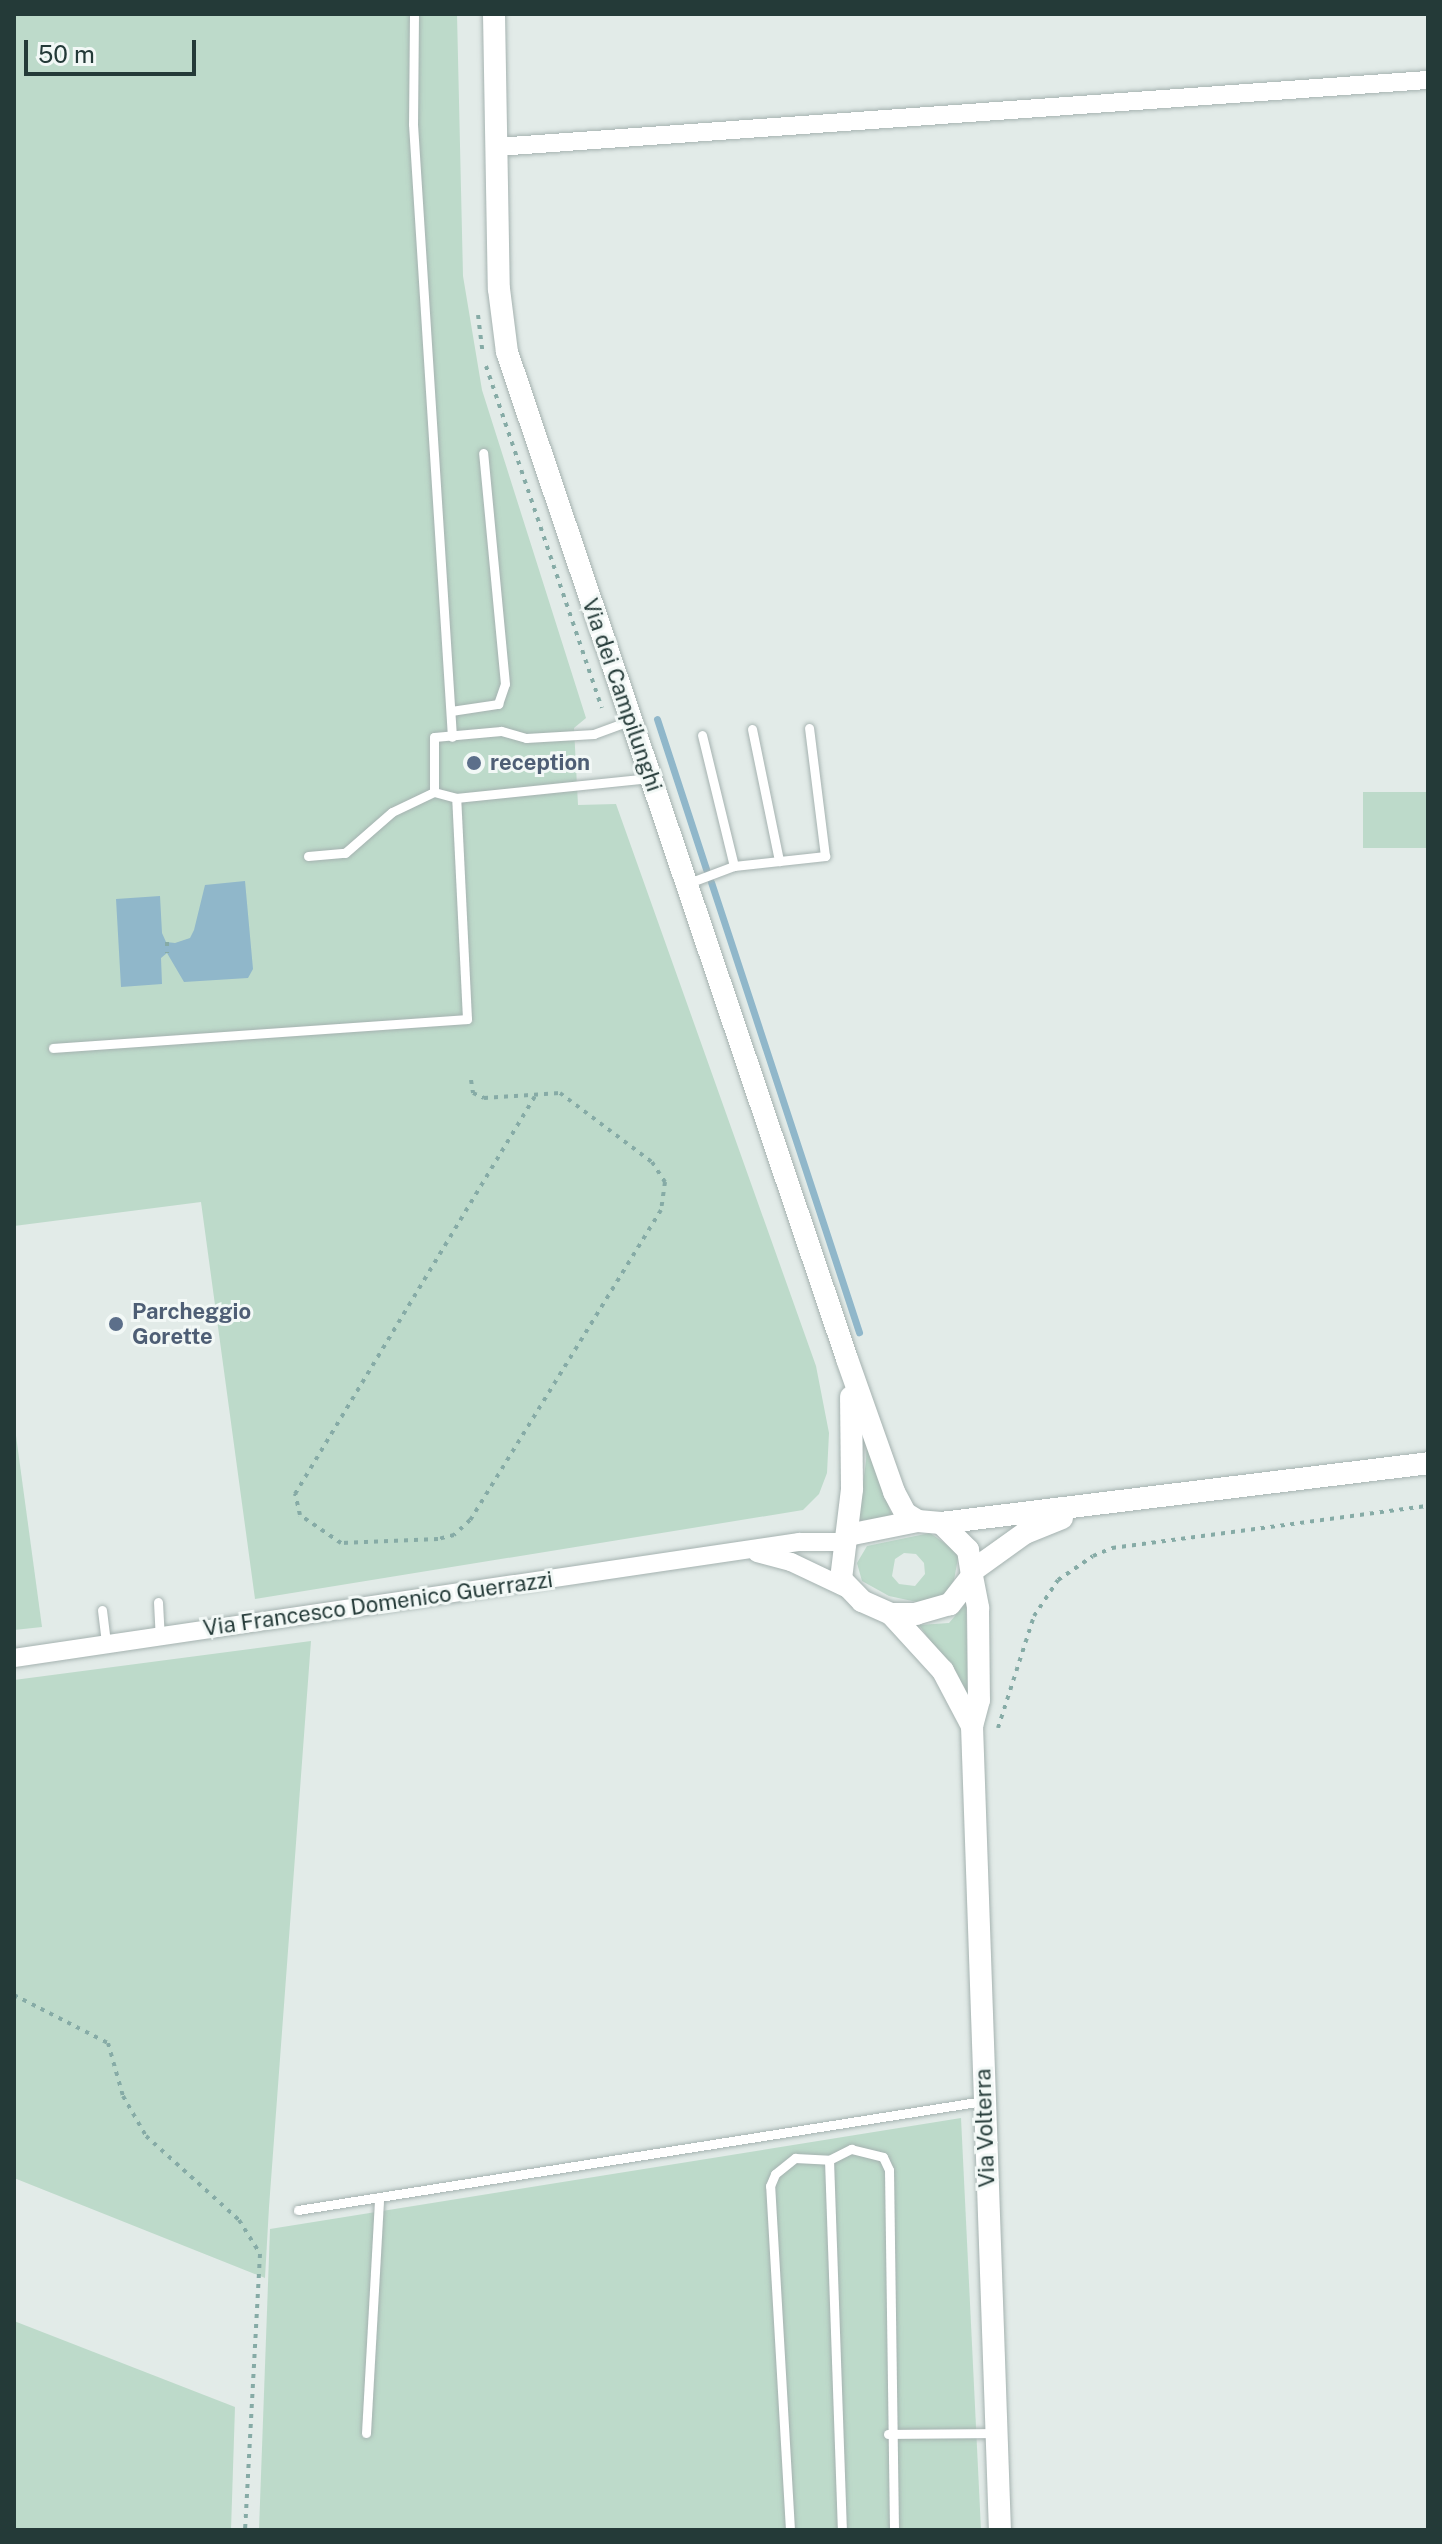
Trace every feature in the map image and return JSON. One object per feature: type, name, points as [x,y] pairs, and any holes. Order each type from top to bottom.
[{"type":"street","name":"Via dei Campilunghi","points":[[494,14],[499,289],[507,352],[894,1492],[905,1513],[930,1522]]},
{"type":"street","points":[[497,147],[1428,80]]},
{"type":"street","name":"Via dei Campilunghi","points":[[847,1359],[855,1437],[847,1538]]},
{"type":"street","points":[[1082,1510],[1025,1533],[972,1573],[963,1592],[935,1612],[891,1614],[850,1590],[841,1579],[847,1538],[930,1522],[1082,1510],[1428,1463]]},
{"type":"street","points":[[930,1522],[963,1542],[972,1573]]},
{"type":"street","name":"Via Francesco Domenico Guerrazzi","points":[[14,1658],[847,1538]]},
{"type":"street","name":"Via Francesco Domenico Guerrazzi","points":[[742,1551],[791,1562],[850,1590]]},
{"type":"street","points":[[978,1608],[997,1556]]},
{"type":"street","name":"Via Volterra","points":[[972,1573],[978,1608],[979,1700],[972,1726],[1000,2530]]},
{"type":"street","name":"Via Volterra","points":[[891,1614],[943,1671],[972,1726]]},
{"type":"lane","points":[[414,14],[413,124],[452,737]]},
{"type":"lane","points":[[451,711],[498,704],[505,684],[483,453]]},
{"type":"lane","points":[[434,792],[434,737],[501,731],[526,738],[594,734],[630,720]]},
{"type":"lane","points":[[686,884],[734,866],[825,856],[809,728]]},
{"type":"lane","points":[[752,729],[779,861]]},
{"type":"lane","points":[[702,735],[734,866]]},
{"type":"lane","points":[[308,856],[345,853],[392,812],[434,792],[456,798],[650,778]]},
{"type":"lane","points":[[53,1048],[467,1019],[456,798]]},
{"type":"lane","points":[[158,1602],[160,1636]]},
{"type":"lane","points":[[102,1610],[106,1644]]},
{"type":"lane","points":[[298,2210],[983,2101]]},
{"type":"lane","points":[[790,2530],[770,2186],[775,2174],[795,2158],[829,2160],[851,2149],[871,2151],[883,2157],[889,2170],[889,2434],[894,2530]]},
{"type":"lane","points":[[829,2160],[842,2530]]},
{"type":"lane","points":[[366,2433],[379,2197]]},
{"type":"lane","points":[[889,2434],[996,2433]]},
{"type":"path","points":[[167,942],[167,953]]},
{"type":"path","points":[[471,1080],[473,1093],[484,1098],[560,1093],[652,1162],[665,1182],[661,1210],[470,1520],[454,1535],[438,1539],[341,1543],[300,1515],[295,1494],[536,1095]]},
{"type":"path","points":[[998,1728],[1034,1616],[1058,1580],[1093,1556],[1112,1548],[1428,1506]]},
{"type":"path","points":[[14,1995],[108,2043],[123,2096],[146,2136],[239,2220],[260,2254],[245,2530]]},
{"type":"green space","points":[[14,14],[457,14],[463,276],[482,390],[586,718],[574,728],[578,805],[616,804],[816,1366],[829,1433],[827,1473],[819,1494],[803,1510],[255,1599],[201,1202],[14,1226]]},
{"type":"green space","points":[[1363,792],[1428,792],[1428,848],[1363,848]]},
{"type":"green space","points":[[14,1421],[42,1627],[14,1630]]},
{"type":"green space","points":[[867,1438],[892,1516],[858,1521],[866,1461]]},
{"type":"green space","points":[[930,1533],[959,1553],[954,1580],[943,1599],[931,1605],[889,1596],[862,1581],[857,1563],[867,1546]],"holes":[[[904,1553],[916,1554],[924,1563],[925,1574],[915,1586],[899,1584],[892,1576],[895,1559]]]},
{"type":"green space","points":[[966,1603],[968,1693],[919,1625],[949,1623]]},
{"type":"green space","points":[[311,1641],[265,2278],[14,2178],[14,1680]]},
{"type":"green space","points":[[961,2118],[981,2530],[259,2530],[270,2229]]},
{"type":"green space","points":[[14,2321],[235,2407],[231,2530],[14,2530]]},
{"type":"water","points":[[245,881],[253,969],[248,978],[184,982],[167,953],[161,958],[162,984],[121,987],[116,899],[160,896],[162,933],[166,942],[175,943],[190,938],[205,885]]},
{"type":"waterway","points":[[657,719],[706,869]]},
{"type":"waterway","points":[[711,882],[859,1332]]},
{"type":"place","name":"reception","points":[[474,763]]},
{"type":"place","name":"Parcheggio Gorette","points":[[116,1324]]}]
